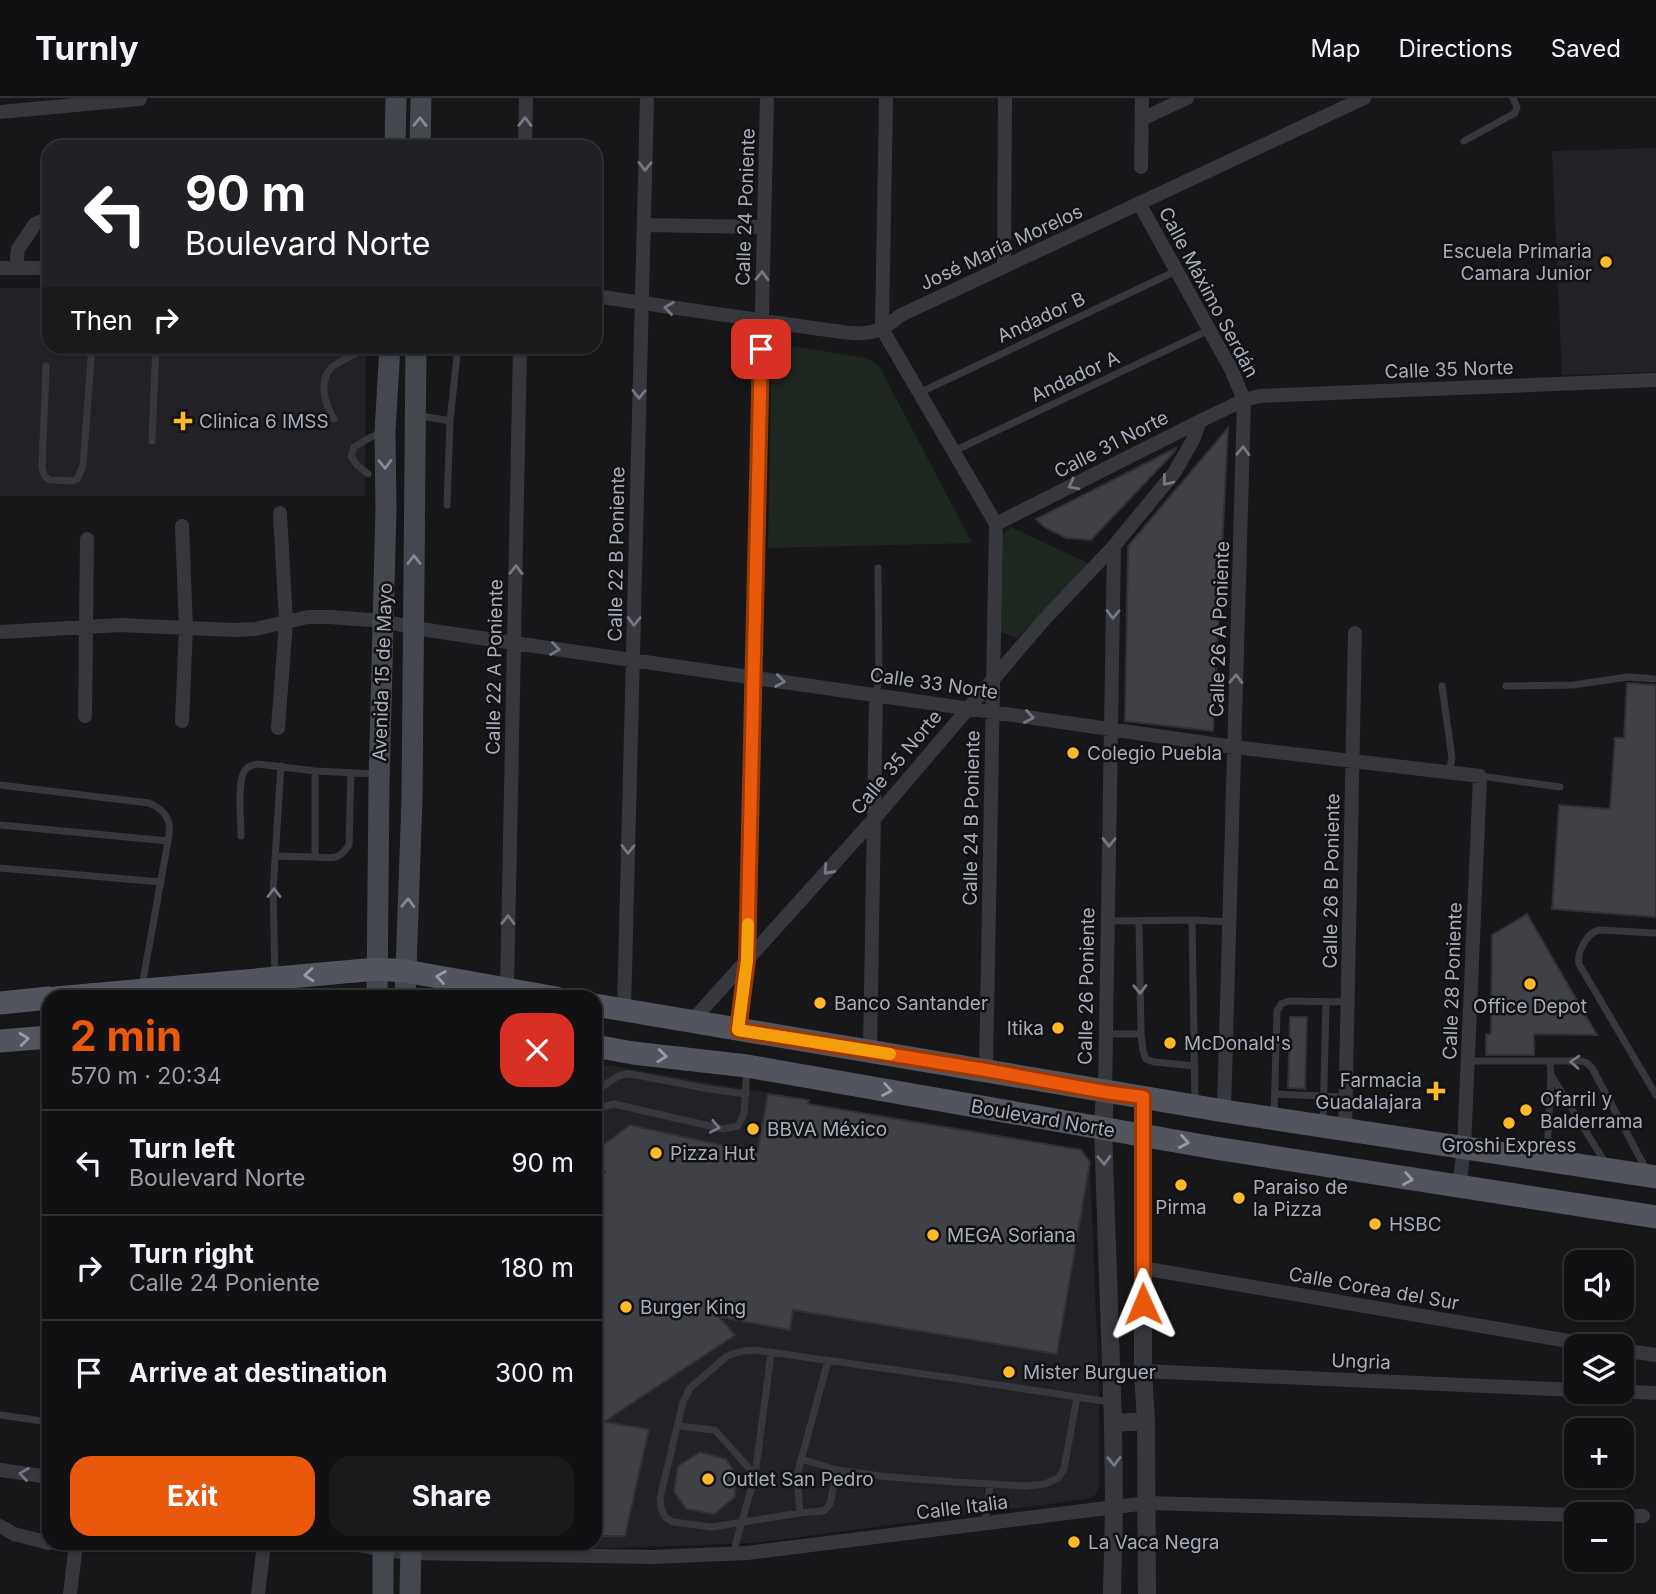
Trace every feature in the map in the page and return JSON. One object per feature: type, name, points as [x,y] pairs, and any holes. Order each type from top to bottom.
[{"type":"main road","points":[[395,140],[396,98]]},
{"type":"main road","points":[[420,140],[421,98]]},
{"type":"main road","name":"Avenida 15 de Mayo","points":[[377,990],[385,432],[390,354]]},
{"type":"main road","name":"Avenida 15 de Mayo","points":[[405,990],[412,799],[416,354]]},
{"type":"main road","points":[[141,990],[377,969],[405,971],[517,990]]},
{"type":"main road","points":[[0,1003],[42,999]]},
{"type":"main road","name":"Boulevard Norte","points":[[602,1006],[1195,1107],[1653,1177]]},
{"type":"main road","points":[[0,1041],[42,1038]]},
{"type":"main road","name":"Boulevard Norte","points":[[602,1047],[747,1066],[1103,1129],[1656,1217]]},
{"type":"main road","points":[[383,1550],[383,1594]]},
{"type":"main road","points":[[410,1594],[411,1550]]},
{"type":"street","points":[[525,140],[526,98]]},
{"type":"street","name":"Calle 22 B Poniente","points":[[624,1011],[647,98]]},
{"type":"street","name":"Calle 24 Poniente","points":[[738,1030],[747,960],[767,98]]},
{"type":"street","points":[[886,98],[881,329],[996,524]]},
{"type":"street","points":[[1004,266],[1005,98]]},
{"type":"street","points":[[1141,167],[1142,98]]},
{"type":"street","points":[[1142,119],[1187,98]]},
{"type":"street","name":"José María Morelos","points":[[881,329],[901,315],[1364,98]]},
{"type":"street","points":[[0,112],[140,99]]},
{"type":"street","name":"Calle Máximo Serdán","points":[[1139,203],[1231,369],[1244,400]]},
{"type":"street","points":[[16,268],[18,249],[35,224],[42,221]]},
{"type":"street","points":[[643,225],[764,227]]},
{"type":"street","points":[[0,268],[42,268]]},
{"type":"street","points":[[602,297],[855,333],[881,329]]},
{"type":"street","name":"Calle 22 A Poniente","points":[[507,988],[520,354]]},
{"type":"street","name":"Calle 35 Norte","points":[[1244,400],[1277,394],[1656,380]]},
{"type":"street","name":"Calle 31 Norte","points":[[996,524],[1244,400]]},
{"type":"street","name":"Calle 26 A Poniente","points":[[1224,1111],[1244,400]]},
{"type":"street","name":"Calle 35 Norte","points":[[691,1022],[874,819],[1042,622],[1114,546],[1174,473],[1193,440],[1200,421]]},
{"type":"street","points":[[278,728],[286,622],[280,513]]},
{"type":"street","name":"Calle 24 B Poniente","points":[[986,1070],[996,524]]},
{"type":"street","points":[[182,526],[186,628],[182,721]]},
{"type":"street","points":[[85,716],[88,539]]},
{"type":"street","name":"Calle 26 Poniente","points":[[1112,1594],[1113,1423],[1103,1129],[1114,546]]},
{"type":"street","name":"Calle 33 Norte","points":[[0,632],[120,625],[255,629],[308,617],[384,621],[514,643],[1234,747],[1479,776]]},
{"type":"street","name":"Calle 26 B Poniente","points":[[1334,1128],[1346,1097],[1355,632]]},
{"type":"street","points":[[870,1051],[876,695]]},
{"type":"street","name":"Calle 28 Poniente","points":[[1459,1186],[1464,1148],[1479,776]]},
{"type":"street","points":[[1143,1097],[1142,1268],[1147,1594]]},
{"type":"street","name":"Calle Corea del Sur","points":[[1142,1268],[1564,1340]]},
{"type":"street","points":[[1634,1352],[1656,1356]]},
{"type":"street","name":"Ungria","points":[[1143,1371],[1564,1389]]},
{"type":"street","points":[[1634,1392],[1656,1393]]},
{"type":"street","points":[[1113,1423],[1146,1421]]},
{"type":"street","points":[[0,1470],[42,1476]]},
{"type":"street","name":"Calle Italia","points":[[465,1550],[653,1557],[733,1554],[1147,1503],[1564,1515]]},
{"type":"street","points":[[1634,1517],[1643,1517]]},
{"type":"street","points":[[0,1526],[13,1534],[42,1541]]},
{"type":"street","points":[[70,1594],[75,1550]]},
{"type":"street","points":[[258,1594],[263,1550]]},
{"type":"lane","points":[[1464,141],[1515,113],[1517,107],[1513,98]]},
{"type":"lane","name":"Andador B","points":[[919,393],[1177,271]]},
{"type":"lane","name":"Andador A","points":[[953,451],[1209,330]]},
{"type":"lane","points":[[46,366],[42,468],[45,477],[50,480],[72,481],[77,479],[83,466],[91,354]]},
{"type":"lane","points":[[152,442],[156,354]]},
{"type":"lane","points":[[334,419],[326,406],[324,384],[332,367],[356,354]]},
{"type":"lane","points":[[447,505],[450,421],[457,354]]},
{"type":"lane","points":[[416,418],[450,421]]},
{"type":"lane","points":[[368,474],[351,456],[354,447],[385,432]]},
{"type":"lane","points":[[876,695],[879,677],[878,568]]},
{"type":"lane","points":[[1506,686],[1573,685],[1628,677],[1656,679]]},
{"type":"lane","points":[[1442,686],[1452,758],[1449,772]]},
{"type":"lane","points":[[241,836],[241,785],[245,769],[250,766],[258,764],[316,771],[379,774]]},
{"type":"lane","points":[[275,978],[273,890],[281,766]]},
{"type":"lane","points":[[315,857],[316,771]]},
{"type":"lane","points":[[275,856],[333,858],[342,855],[349,845],[351,773]]},
{"type":"lane","points":[[1479,776],[1560,787]]},
{"type":"lane","points":[[0,785],[149,803],[159,807],[169,821],[170,830],[141,990]]},
{"type":"lane","points":[[0,825],[168,841]]},
{"type":"lane","points":[[0,868],[161,882]]},
{"type":"lane","points":[[1108,920],[1229,922]]},
{"type":"lane","points":[[1139,920],[1141,1034],[1146,1059],[1195,1066]]},
{"type":"lane","points":[[1192,920],[1195,1107]]},
{"type":"lane","points":[[1656,933],[1594,931],[1589,935],[1578,958],[1656,1095]]},
{"type":"lane","points":[[1274,1119],[1277,1012],[1280,1004],[1289,1000],[1347,1002]]},
{"type":"lane","points":[[1326,1002],[1323,1096],[1334,1128]]},
{"type":"lane","points":[[1106,1034],[1141,1034]]},
{"type":"lane","points":[[1467,1060],[1587,1063],[1653,1177]]},
{"type":"lane","points":[[1547,1161],[1550,1062]]},
{"type":"lane","points":[[602,1106],[614,1104],[732,1129],[742,1121],[744,1114],[747,1066]]},
{"type":"lane","points":[[602,1088],[617,1076],[631,1074],[746,1094]]},
{"type":"lane","points":[[1551,1075],[1609,1170]]},
{"type":"lane","points":[[1275,1094],[1346,1097]]},
{"type":"lane","points":[[837,1469],[830,1504],[821,1511],[712,1527],[673,1522],[665,1517],[661,1508],[660,1498],[683,1402],[690,1388],[727,1356],[743,1351],[755,1350],[1112,1403]]},
{"type":"lane","points":[[733,1554],[755,1475],[771,1354]]},
{"type":"lane","points":[[800,1513],[797,1475],[828,1361]]},
{"type":"lane","points":[[802,1459],[837,1469],[917,1480],[990,1485],[1045,1484],[1058,1478],[1065,1469],[1077,1397]]},
{"type":"lane","points":[[0,1415],[42,1421]]},
{"type":"lane","points":[[678,1426],[715,1430],[755,1475]]},
{"type":"lane","points":[[985,1523],[990,1485]]},
{"type":"shaded area","name":"Escuela Primaria Camara Junior","points":[[1656,148],[1656,372],[1562,375],[1552,151]]},
{"type":"shaded area","name":"Clinica 6 IMSS","points":[[0,288],[42,288],[42,354],[366,354],[365,496],[0,496]]},
{"type":"shaded area","points":[[772,343],[867,358],[879,366],[972,543],[768,548]]},
{"type":"shaded area","points":[[1011,527],[1089,564],[1017,638],[1001,632],[1001,536]]},
{"type":"shaded area","points":[[602,1064],[809,1100],[808,1104],[1081,1150],[1090,1162],[1099,1392],[1099,1489],[1095,1495],[1087,1499],[754,1543],[602,1548]]},
{"type":"building","points":[[1228,428],[1213,731],[1125,721],[1128,546]]},
{"type":"building","points":[[1176,448],[1091,540],[1066,538],[1044,527],[1036,519]]},
{"type":"building","points":[[1627,683],[1656,685],[1656,917],[1552,909],[1559,805],[1610,809],[1615,738],[1624,738]]},
{"type":"building","name":"Office Depot","points":[[1527,914],[1597,1035],[1534,1034],[1534,1055],[1486,1055],[1486,1034],[1491,1034],[1492,935]]},
{"type":"building","points":[[1290,1017],[1307,1017],[1305,1089],[1288,1088]]},
{"type":"building","points":[[768,1094],[809,1100],[808,1104],[1081,1150],[1090,1162],[1057,1354],[793,1310],[790,1330],[719,1317],[735,1335],[604,1422],[649,1429],[625,1536],[602,1536],[602,1174],[605,1172],[602,1168],[602,1146],[630,1125],[757,1153]]},
{"type":"building","points":[[700,1452],[726,1459],[736,1475],[735,1497],[714,1514],[686,1509],[674,1491],[678,1466]]},
{"type":"slow traffic","points":[[748,924],[747,960],[738,1030],[890,1054]]},
{"type":"place","name":"Escuela Primaria Camara Junior","points":[[1606,262]]},
{"type":"place","name":"Clinica 6 IMSS","points":[[183,421]]},
{"type":"place","name":"Colegio Puebla","points":[[1073,753]]},
{"type":"place","name":"Office Depot","points":[[1530,984]]},
{"type":"place","name":"Banco Santander","points":[[820,1003]]},
{"type":"place","name":"Itika","points":[[1058,1028]]},
{"type":"place","name":"McDonald's","points":[[1170,1043]]},
{"type":"place","name":"Farmacia Guadalajara","points":[[1436,1091]]},
{"type":"place","name":"Ofarril y Balderrama","points":[[1526,1110]]},
{"type":"place","name":"Groshi Express","points":[[1509,1123]]},
{"type":"place","name":"BBVA México","points":[[753,1129]]},
{"type":"place","name":"Pizza Hut","points":[[656,1153]]},
{"type":"place","name":"Pirma","points":[[1181,1185]]},
{"type":"place","name":"Paraiso de la Pizza","points":[[1239,1198]]},
{"type":"place","name":"HSBC","points":[[1375,1224]]},
{"type":"place","name":"MEGA Soriana","points":[[933,1235]]},
{"type":"place","name":"Burger King","points":[[626,1307]]},
{"type":"place","name":"Mister Burguer","points":[[1009,1372]]},
{"type":"place","name":"Outlet San Pedro","points":[[708,1479]]},
{"type":"place","name":"La Vaca Negra","points":[[1074,1542]]},
{"type":"route","points":[[761,349],[747,960],[738,1030],[1143,1097],[1143,1304]]}]
